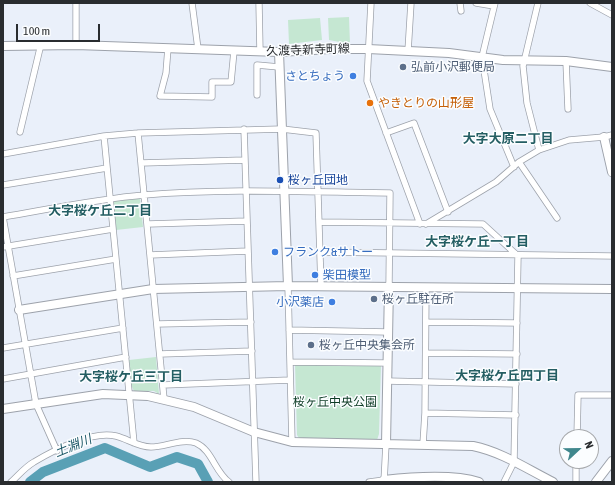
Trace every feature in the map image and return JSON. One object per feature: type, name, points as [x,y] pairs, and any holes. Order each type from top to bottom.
[{"type":"street","points":[[76,3],[76,45]]},
{"type":"street","points":[[192,3],[198,49]]},
{"type":"street","points":[[259,3],[260,52]]},
{"type":"street","points":[[371,3],[367,81],[386,133],[423,224]]},
{"type":"street","points":[[408,51],[410,3]]},
{"type":"street","points":[[460,3],[461,11]]},
{"type":"street","points":[[476,3],[495,5],[482,58],[490,108],[514,167]]},
{"type":"street","points":[[538,3],[523,66],[527,103],[539,150]]},
{"type":"street","points":[[590,3],[612,15]]},
{"type":"street","points":[[20,132],[40,44]]},
{"type":"street","name":"久渡寺新寺町線","points":[[3,46],[40,44],[260,52],[368,49],[482,58],[566,61],[612,67]]},
{"type":"street","points":[[168,48],[166,73],[160,96],[212,98],[212,82],[231,82],[234,51]]},
{"type":"street","points":[[279,52],[292,442]]},
{"type":"street","points":[[566,61],[568,109]]},
{"type":"street","points":[[257,95],[257,65],[279,67]]},
{"type":"street","points":[[386,133],[414,123],[448,212]]},
{"type":"street","points":[[244,129],[256,482]]},
{"type":"street","points":[[3,154],[104,136],[138,133],[244,129],[282,129],[316,133],[321,286]]},
{"type":"street","points":[[138,133],[164,399]]},
{"type":"street","points":[[104,136],[134,443]]},
{"type":"street","points":[[423,224],[448,212],[496,182],[519,162],[539,150],[569,140],[608,136],[612,172]]},
{"type":"street","points":[[141,163],[245,160]]},
{"type":"street","points":[[519,162],[557,218]]},
{"type":"street","points":[[3,186],[107,168]]},
{"type":"street","points":[[57,451],[36,404],[26,344],[6,246],[3,217],[110,198],[145,195],[246,191],[390,193],[386,444],[384,481]]},
{"type":"street","points":[[148,224],[247,221]]},
{"type":"street","points":[[319,222],[482,224],[518,256],[514,462],[504,482]]},
{"type":"street","points":[[6,246],[113,229]]},
{"type":"street","points":[[150,255],[248,251]]},
{"type":"street","points":[[320,252],[518,256],[612,256]]},
{"type":"street","points":[[13,276],[116,259]]},
{"type":"street","points":[[19,310],[153,289],[250,286],[612,289]]},
{"type":"street","points":[[423,444],[426,383],[426,288]]},
{"type":"street","points":[[157,324],[251,322]]},
{"type":"street","points":[[426,322],[517,323]]},
{"type":"street","points":[[3,348],[123,328]]},
{"type":"street","points":[[289,330],[388,332]]},
{"type":"street","points":[[160,354],[252,351]]},
{"type":"street","points":[[426,353],[517,354]]},
{"type":"street","points":[[3,379],[126,357]]},
{"type":"street","points":[[290,362],[387,362]]},
{"type":"street","points":[[163,385],[290,380]]},
{"type":"street","points":[[387,381],[516,384]]},
{"type":"street","points":[[3,409],[104,394],[130,394],[164,399],[194,407],[254,432],[292,442],[423,444],[473,446],[489,449],[553,482]]},
{"type":"street","points":[[577,429],[578,395],[612,395]]},
{"type":"street","points":[[425,413],[516,415]]},
{"type":"street","points":[[11,482],[32,463],[89,437],[101,434],[116,436],[144,447],[188,442],[196,444],[208,454],[221,477],[229,482]]},
{"type":"street","points":[[596,482],[612,461]]},
{"type":"street","points":[[576,469],[576,482]]},
{"type":"street","points":[[369,482],[403,478],[459,478],[479,482]]},
{"type":"green space","points":[[349,17],[350,44],[329,40],[328,18]]},
{"type":"green space","points":[[320,18],[322,40],[289,44],[288,20]]},
{"type":"green space","points":[[140,198],[143,227],[116,230],[113,200]]},
{"type":"green space","points":[[156,357],[159,394],[154,391],[134,391],[131,385],[129,360]]},
{"type":"green space","name":"桜ヶ丘中央公園","points":[[295,364],[381,365],[379,434],[377,440],[299,438],[297,435]]},
{"type":"waterway","name":"土淵川","points":[[30,482],[43,472],[105,448],[150,467],[177,457],[198,464],[208,482]]},
{"type":"place","name":"弘前小沢郵便局","points":[[403,67]]},
{"type":"place","name":"さとちょう","points":[[353,76]]},
{"type":"place","name":"やきとりの山形屋","points":[[370,103]]},
{"type":"place","name":"桜ヶ丘団地","points":[[280,180]]},
{"type":"place","name":"フランク&サトー","points":[[275,252]]},
{"type":"place","name":"柴田模型","points":[[315,275]]},
{"type":"place","name":"桜ヶ丘駐在所","points":[[374,299]]},
{"type":"place","name":"小沢薬店","points":[[332,302]]},
{"type":"place","name":"桜ヶ丘中央集会所","points":[[311,345]]},
{"type":"district","name":"大字大原二丁目","points":[[508,139]]},
{"type":"district","name":"大字桜ケ丘二丁目","points":[[100,211]]},
{"type":"district","name":"大字桜ケ丘一丁目","points":[[477,242]]},
{"type":"district","name":"大字桜ケ丘四丁目","points":[[507,376]]},
{"type":"district","name":"大字桜ケ丘三丁目","points":[[131,377]]}]
